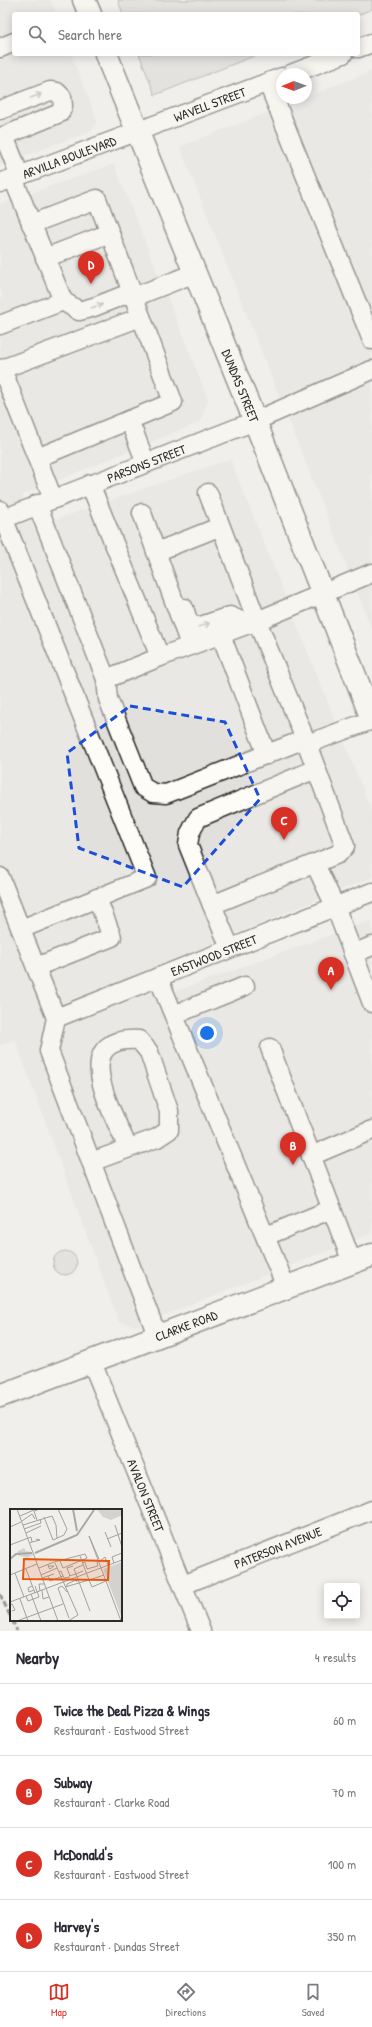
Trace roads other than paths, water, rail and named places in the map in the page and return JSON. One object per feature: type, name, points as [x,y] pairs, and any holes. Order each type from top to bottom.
[{"type":"main road","name":"DUNDAS STREET","points":[[107,56],[196,273],[372,719]]},
{"type":"main road","name":"CLARKE ROAD","points":[[0,1396],[91,1360],[362,1258]]},
{"type":"street","points":[[360,47],[372,42]]},
{"type":"street","points":[[0,48],[12,43]]},
{"type":"street","points":[[306,68],[337,56]]},
{"type":"street","points":[[275,80],[372,340]]},
{"type":"street","name":"WAVELL STREET","points":[[139,132],[275,80]]},
{"type":"street","points":[[0,110],[50,91],[57,92],[62,97],[63,106],[60,113],[2,137],[11,179],[63,301],[79,310],[94,307],[196,273]]},
{"type":"street","name":"ARVILLA BOULEVARD","points":[[11,179],[139,132]]},
{"type":"street","points":[[31,224],[97,199],[173,402],[37,458]]},
{"type":"street","points":[[45,258],[110,233]]},
{"type":"street","points":[[0,325],[63,301]]},
{"type":"street","points":[[141,317],[2,369],[37,458],[45,502],[106,679],[108,699],[143,787],[153,793],[166,794],[267,755],[372,719]]},
{"type":"street","name":"PARSONS STREET","points":[[1,516],[45,502],[255,421],[372,370]]},
{"type":"street","points":[[129,420],[146,463]]},
{"type":"street","points":[[90,484],[160,657]]},
{"type":"street","points":[[208,493],[253,623],[306,741],[344,846],[338,854],[212,905]]},
{"type":"street","points":[[142,513],[190,645]]},
{"type":"street","points":[[1,516],[146,878],[20,929]]},
{"type":"street","points":[[159,559],[220,527]]},
{"type":"street","points":[[159,559],[174,577],[189,623],[198,627],[230,616],[253,623]]},
{"type":"street","points":[[106,679],[190,645],[253,623],[372,573]]},
{"type":"street","points":[[221,635],[267,755]]},
{"type":"street","points":[[230,948],[188,845],[190,833],[198,818],[316,769]]},
{"type":"street","points":[[314,864],[335,906],[372,1003]]},
{"type":"street","points":[[0,878],[3,895],[20,929],[56,1018],[49,1052],[157,1335]]},
{"type":"street","name":"EASTWOOD STREET","points":[[56,1018],[372,892]]},
{"type":"street","points":[[36,967],[112,937],[97,898]]},
{"type":"street","points":[[353,954],[372,946]]},
{"type":"street","points":[[158,977],[286,1287]]},
{"type":"street","points":[[174,1015],[245,986]]},
{"type":"street","points":[[92,1162],[165,1134],[169,1130],[169,1112],[149,1052],[139,1040],[126,1039],[112,1043],[102,1050],[99,1062],[100,1078],[128,1148]]},
{"type":"street","points":[[270,1048],[332,1209],[362,1258]]},
{"type":"street","points":[[311,1156],[372,1130]]},
{"type":"street","points":[[266,1236],[332,1209]]},
{"type":"street","name":"AVALON STREET","points":[[91,1360],[201,1631]]},
{"type":"street","name":"PATERSON AVENUE","points":[[182,1585],[372,1510]]},
{"type":"railway","points":[[0,1594],[10,1616]]},
{"type":"railway","points":[[12,1621],[17,1631]]},
{"type":"place","name":"Harvey's","points":[[91,284]]},
{"type":"place","name":"McDonald's","points":[[284,840]]},
{"type":"place","name":"Twice the Deal Pizza & Wings","points":[[331,990]]},
{"type":"place","name":"Subway","points":[[293,1165]]}]
